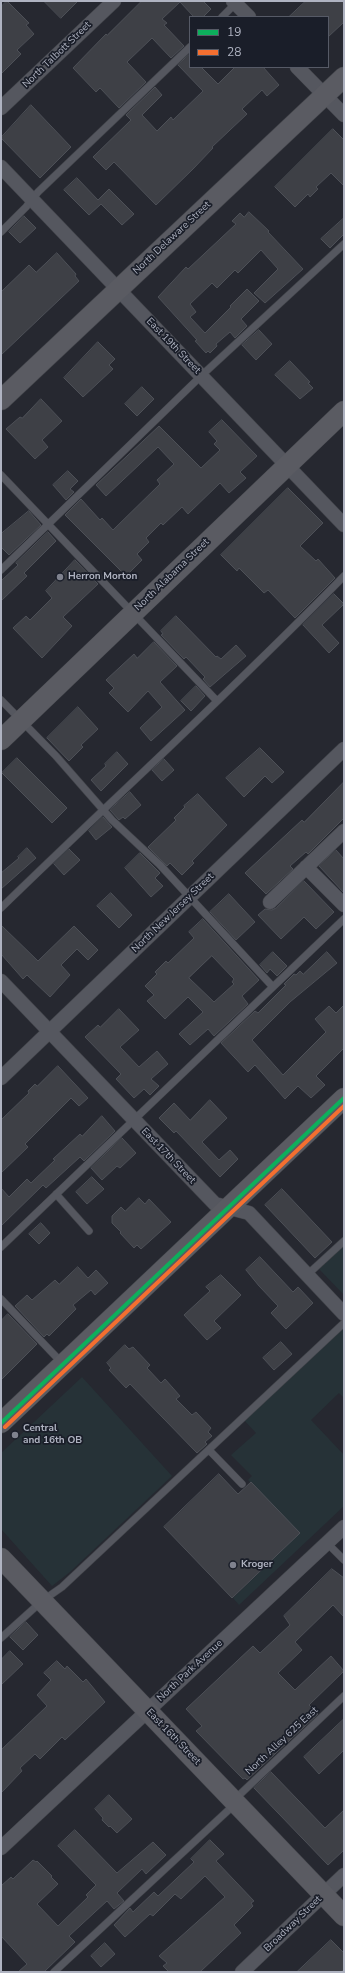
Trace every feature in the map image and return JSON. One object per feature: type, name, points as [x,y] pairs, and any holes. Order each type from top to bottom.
[{"type":"main road","name":"North Delaware Street","points":[[1,400],[118,288],[344,77]]},
{"type":"main road","name":"North Alabama Street","points":[[1,740],[344,411]]},
{"type":"main road","points":[[1,1423],[344,1098]]},
{"type":"main road","name":"East 16th Street","points":[[1,1558],[344,1916]]},
{"type":"street","name":"North Talbott Street","points":[[1,108],[114,1]]},
{"type":"street","points":[[236,2],[248,16]]},
{"type":"street","points":[[298,68],[344,115]]},
{"type":"street","name":"East 19th Street","points":[[1,167],[344,525]]},
{"type":"street","name":"North New Jersey Street","points":[[1,1078],[344,748]]},
{"type":"street","points":[[270,902],[344,831]]},
{"type":"street","points":[[306,867],[344,905]]},
{"type":"street","name":"East 17th Street","points":[[1,981],[215,1204],[225,1208],[229,1207],[248,1213],[344,1314]]},
{"type":"street","name":"North Park Avenue","points":[[1,1848],[344,1527]]},
{"type":"street","name":"Broadway Street","points":[[242,1972],[344,1875]]},
{"type":"lane","points":[[223,16],[236,2]]},
{"type":"lane","points":[[1,232],[38,192],[189,48]]},
{"type":"lane","points":[[1,570],[201,376],[344,244]]},
{"type":"lane","points":[[1,475],[217,701]]},
{"type":"lane","points":[[1,908],[102,809],[283,639],[344,576]]},
{"type":"lane","points":[[1,700],[56,756],[102,809],[160,865],[273,987]]},
{"type":"lane","points":[[1,1247],[344,919]]},
{"type":"lane","points":[[56,1194],[89,1231]]},
{"type":"lane","points":[[307,1275],[344,1240]]},
{"type":"lane","points":[[1,1299],[63,1364]]},
{"type":"lane","points":[[1,1638],[42,1600],[62,1587],[344,1323]]},
{"type":"lane","points":[[209,1450],[242,1484]]},
{"type":"lane","points":[[327,1543],[344,1560]]},
{"type":"lane","name":"North Alley 625 East","points":[[54,1972],[344,1696]]},
{"type":"shaded area","points":[[344,1245],[344,1295],[319,1269]]},
{"type":"shaded area","points":[[344,1329],[344,1398],[339,1393],[311,1420],[344,1455],[344,1506],[239,1605],[233,1598],[300,1533],[248,1480],[252,1476],[231,1455],[256,1433],[244,1420],[340,1330]]},
{"type":"shaded area","points":[[82,1377],[172,1476],[70,1572],[52,1586],[1,1529],[1,1453]]},
{"type":"building","points":[[7,1],[29,23],[26,25],[34,34],[17,50],[21,54],[1,74],[1,7]]},
{"type":"building","points":[[44,1],[78,1],[61,18]]},
{"type":"building","points":[[142,1],[203,1],[211,9],[204,16],[193,16],[180,2],[162,19],[167,23],[164,25],[184,46],[171,58],[152,38],[127,62],[146,82],[119,108],[100,88],[96,92],[73,68],[106,34],[107,35]]},
{"type":"building","points":[[306,1],[344,1],[344,22],[329,36],[329,16],[290,16]]},
{"type":"building","points":[[189,55],[189,68],[202,68],[218,84],[234,68],[264,68],[279,85],[267,96],[262,90],[242,109],[247,114],[212,147],[213,148],[193,169],[156,205],[114,162],[106,170],[93,157],[131,120],[126,115],[155,87],[162,95],[142,115],[157,131],[171,117],[173,120],[203,91],[178,65]]},
{"type":"building","points":[[31,105],[71,147],[40,178],[1,138]]},
{"type":"building","points":[[333,129],[344,140],[344,186],[331,173],[316,187],[318,189],[310,197],[308,194],[295,207],[275,187]]},
{"type":"building","points":[[77,178],[98,200],[109,189],[134,214],[122,225],[101,204],[89,215],[64,190]]},
{"type":"building","points":[[249,212],[269,231],[268,232],[303,269],[265,303],[254,293],[278,269],[261,250],[238,273],[235,270],[217,288],[212,283],[190,304],[196,312],[190,317],[205,333],[247,289],[259,301],[241,319],[247,326],[235,338],[230,332],[216,344],[217,346],[210,353],[208,351],[206,353],[195,341],[197,340],[158,297],[186,267],[188,269],[236,224],[232,221],[240,213],[244,217]]},
{"type":"building","points":[[24,216],[36,228],[20,243],[9,232]]},
{"type":"building","points":[[344,218],[344,234],[330,248],[321,239]]},
{"type":"building","points":[[57,253],[76,274],[75,276],[79,281],[1,355],[1,292],[29,265],[36,272]]},
{"type":"building","points":[[259,330],[272,344],[256,360],[242,345]]},
{"type":"building","points":[[98,342],[115,359],[109,365],[113,369],[83,397],[64,378]]},
{"type":"building","points":[[290,361],[310,382],[308,383],[313,388],[300,399],[275,375]]},
{"type":"building","points":[[142,387],[154,399],[137,416],[125,404]]},
{"type":"building","points":[[41,399],[62,421],[42,440],[48,447],[35,459],[6,429],[20,417],[22,418]]},
{"type":"building","points":[[222,420],[257,456],[240,472],[246,478],[229,493],[220,483],[188,514],[182,507],[163,525],[161,523],[146,538],[149,542],[137,554],[142,560],[126,576],[65,515],[81,499],[100,520],[102,518],[113,530],[160,484],[157,480],[174,464],[158,447],[106,496],[96,485],[159,426],[201,468],[220,450],[214,444],[217,441],[209,432]]},
{"type":"building","points":[[68,471],[78,481],[70,489],[74,492],[66,500],[53,485]]},
{"type":"building","points":[[288,488],[323,523],[300,546],[316,561],[318,559],[335,578],[295,618],[268,590],[264,593],[239,568],[237,571],[221,555]]},
{"type":"building","points":[[29,511],[41,525],[9,555],[1,547],[1,534]]},
{"type":"building","points":[[48,532],[56,541],[24,573],[27,576],[1,601],[1,581],[18,565],[16,563]]},
{"type":"building","points":[[75,560],[98,584],[63,617],[72,626],[42,658],[13,628],[26,616],[30,620],[52,598],[46,591]]},
{"type":"building","points":[[334,594],[344,604],[322,625],[339,643],[329,653],[303,625]]},
{"type":"building","points":[[176,616],[216,657],[217,656],[221,659],[236,645],[246,656],[210,687],[203,679],[205,677],[186,657],[184,659],[161,635],[163,634],[161,631]]},
{"type":"building","points":[[154,642],[177,666],[160,682],[185,710],[151,741],[140,728],[162,707],[148,691],[128,712],[109,693],[114,688],[106,680],[134,654],[137,658]]},
{"type":"building","points":[[196,686],[205,696],[191,711],[181,701]]},
{"type":"building","points":[[78,707],[98,729],[81,745],[83,747],[69,761],[47,738]]},
{"type":"building","points":[[260,748],[284,772],[272,783],[265,776],[244,797],[226,778]]},
{"type":"building","points":[[117,752],[128,764],[101,791],[91,780],[106,766],[105,764]]},
{"type":"building","points":[[17,758],[67,808],[52,823],[2,773]]},
{"type":"building","points":[[164,759],[174,770],[162,781],[152,770]]},
{"type":"building","points":[[344,782],[344,818],[308,854],[306,852],[290,866],[293,869],[266,894],[245,873],[302,820],[304,822]]},
{"type":"building","points":[[130,792],[141,805],[125,819],[123,817],[119,820],[110,810]]},
{"type":"building","points":[[198,794],[227,825],[192,861],[194,863],[182,875],[170,863],[167,866],[148,847],[176,820],[174,818],[185,807],[184,806]]},
{"type":"building","points":[[103,817],[112,827],[96,840],[89,831]]},
{"type":"building","points":[[27,848],[36,858],[1,889],[1,873],[19,858],[18,857]]},
{"type":"building","points":[[69,849],[80,860],[64,875],[54,864]]},
{"type":"building","points":[[336,850],[344,859],[344,893],[319,866]]},
{"type":"building","points":[[140,853],[160,873],[155,878],[163,886],[151,897],[125,868]]},
{"type":"building","points":[[304,881],[334,912],[316,929],[304,917],[281,939],[258,915],[265,909],[272,910],[276,908]]},
{"type":"building","points":[[111,893],[132,915],[119,928],[97,906]]},
{"type":"building","points":[[229,894],[255,922],[236,940],[210,912]]},
{"type":"building","points":[[203,919],[259,980],[242,996],[248,1004],[214,1036],[208,1029],[190,1045],[179,1034],[203,1012],[188,997],[165,1019],[147,1001],[154,995],[145,986],[157,974],[155,972],[166,961],[168,963],[194,938],[189,932]],"holes":[[[212,956],[234,979],[232,982],[234,984],[214,1002],[189,978]]]},
{"type":"building","points":[[1,925],[38,961],[74,926],[98,950],[88,960],[77,949],[61,965],[70,975],[50,997],[27,975],[23,979],[1,954]]},
{"type":"building","points":[[273,952],[287,966],[277,976],[270,969],[267,973],[260,965]]},
{"type":"building","points":[[327,952],[337,963],[290,1002],[252,1040],[283,1075],[326,1032],[315,1019],[329,1006],[336,1013],[344,1005],[344,1048],[316,1076],[325,1085],[311,1098],[298,1086],[285,1099],[255,1065],[248,1072],[221,1043],[255,1011],[258,1013],[286,985],[284,984],[294,974],[296,975],[300,971],[303,974]]},
{"type":"building","points":[[119,1009],[139,1030],[120,1047],[139,1067],[157,1051],[168,1064],[151,1079],[159,1086],[150,1095],[144,1089],[134,1098],[116,1079],[121,1074],[85,1037],[98,1025],[100,1027]]},
{"type":"building","points":[[58,1066],[88,1098],[79,1106],[71,1098],[25,1144],[28,1147],[1,1173],[1,1120],[29,1093],[28,1091],[35,1084],[37,1086]]},
{"type":"building","points":[[210,1100],[227,1118],[202,1142],[219,1160],[230,1150],[238,1159],[220,1177],[176,1131],[174,1133],[159,1118],[174,1103],[190,1120]]},
{"type":"building","points":[[102,1116],[115,1131],[84,1161],[80,1157],[46,1188],[43,1185],[1,1226],[1,1188],[9,1197],[27,1179],[31,1183],[55,1160],[53,1159],[80,1134],[82,1136]]},
{"type":"building","points":[[122,1138],[136,1153],[120,1168],[117,1166],[102,1180],[91,1168]]},
{"type":"building","points":[[92,1177],[104,1189],[87,1204],[76,1192]]},
{"type":"building","points":[[282,1189],[332,1242],[315,1258],[265,1205]]},
{"type":"building","points":[[139,1198],[145,1204],[149,1199],[171,1222],[141,1249],[137,1245],[134,1248],[112,1223],[112,1216],[121,1207],[125,1211]]},
{"type":"building","points":[[41,1223],[50,1233],[39,1244],[29,1234]]},
{"type":"building","points":[[260,1257],[293,1292],[298,1287],[313,1303],[286,1329],[271,1313],[278,1306],[246,1270]]},
{"type":"building","points":[[78,1267],[88,1278],[96,1270],[108,1283],[95,1295],[91,1290],[73,1305],[76,1309],[49,1336],[47,1334],[44,1337],[15,1306],[27,1295],[32,1300],[55,1280],[59,1284]]},
{"type":"building","points":[[221,1275],[241,1295],[214,1321],[221,1328],[207,1340],[184,1315],[210,1291],[206,1287]]},
{"type":"building","points":[[8,1314],[37,1344],[1,1380],[1,1321]]},
{"type":"building","points":[[281,1342],[292,1354],[274,1370],[263,1358]]},
{"type":"building","points":[[125,1345],[129,1349],[133,1347],[150,1365],[147,1368],[161,1383],[165,1379],[180,1396],[176,1399],[192,1415],[196,1412],[211,1428],[208,1432],[212,1436],[205,1442],[207,1444],[197,1453],[130,1384],[126,1388],[109,1370],[111,1368],[107,1363]]},
{"type":"building","name":"Kroger","points":[[219,1474],[238,1494],[251,1482],[300,1533],[232,1598],[164,1527]]},
{"type":"building","points":[[332,1569],[344,1578],[344,1617],[333,1605],[295,1642],[302,1650],[278,1673],[295,1690],[331,1656],[344,1671],[309,1705],[318,1714],[247,1780],[245,1778],[243,1779],[196,1731],[202,1726],[186,1709],[253,1646],[260,1653],[290,1625],[284,1616]]},
{"type":"building","points":[[26,1622],[38,1635],[23,1650],[10,1637]]},
{"type":"building","points":[[10,1651],[23,1664],[1,1685],[1,1660]]},
{"type":"building","points":[[57,1661],[65,1669],[67,1666],[83,1682],[86,1679],[105,1702],[65,1740],[62,1737],[40,1759],[35,1754],[20,1768],[22,1771],[1,1793],[1,1750],[47,1706],[37,1695],[51,1680],[44,1673]]},
{"type":"building","points":[[344,1719],[344,1750],[319,1774],[304,1757]]},
{"type":"building","points":[[271,1772],[325,1828],[344,1810],[344,1850],[328,1865],[254,1788]]},
{"type":"building","points":[[109,1795],[132,1819],[117,1833],[102,1820],[103,1818],[95,1809]]},
{"type":"building","points":[[75,1830],[117,1873],[153,1842],[166,1855],[146,1874],[142,1869],[117,1893],[124,1901],[114,1909],[107,1901],[69,1936],[75,1942],[44,1972],[18,1972],[27,1964],[1,1936],[1,1886],[11,1877],[13,1879],[33,1860],[36,1862],[37,1861],[58,1884],[37,1904],[58,1926],[88,1897],[86,1895],[96,1885],[58,1846]]},
{"type":"building","points":[[210,1840],[224,1854],[216,1861],[254,1901],[251,1903],[253,1906],[234,1925],[241,1933],[200,1972],[169,1972],[163,1966],[167,1963],[159,1956],[225,1897],[205,1876],[181,1899],[175,1894],[153,1916],[150,1914],[125,1937],[114,1925],[130,1908],[133,1912],[154,1892],[158,1896],[194,1862],[191,1859]]},
{"type":"building","points":[[331,1940],[344,1953],[344,1969],[341,1972],[297,1972]]},
{"type":"building","points":[[105,1943],[115,1954],[101,1967],[91,1956]]},
{"type":"transit line","name":"19","points":[[1,1423],[344,1098]]},
{"type":"transit line","name":"28","points":[[5,1427],[344,1106]]},
{"type":"place","name":"Herron Morton","points":[[60,577]]},
{"type":"place","name":"Central and 16th OB","points":[[15,1435]]},
{"type":"place","name":"Kroger","points":[[233,1565]]}]
